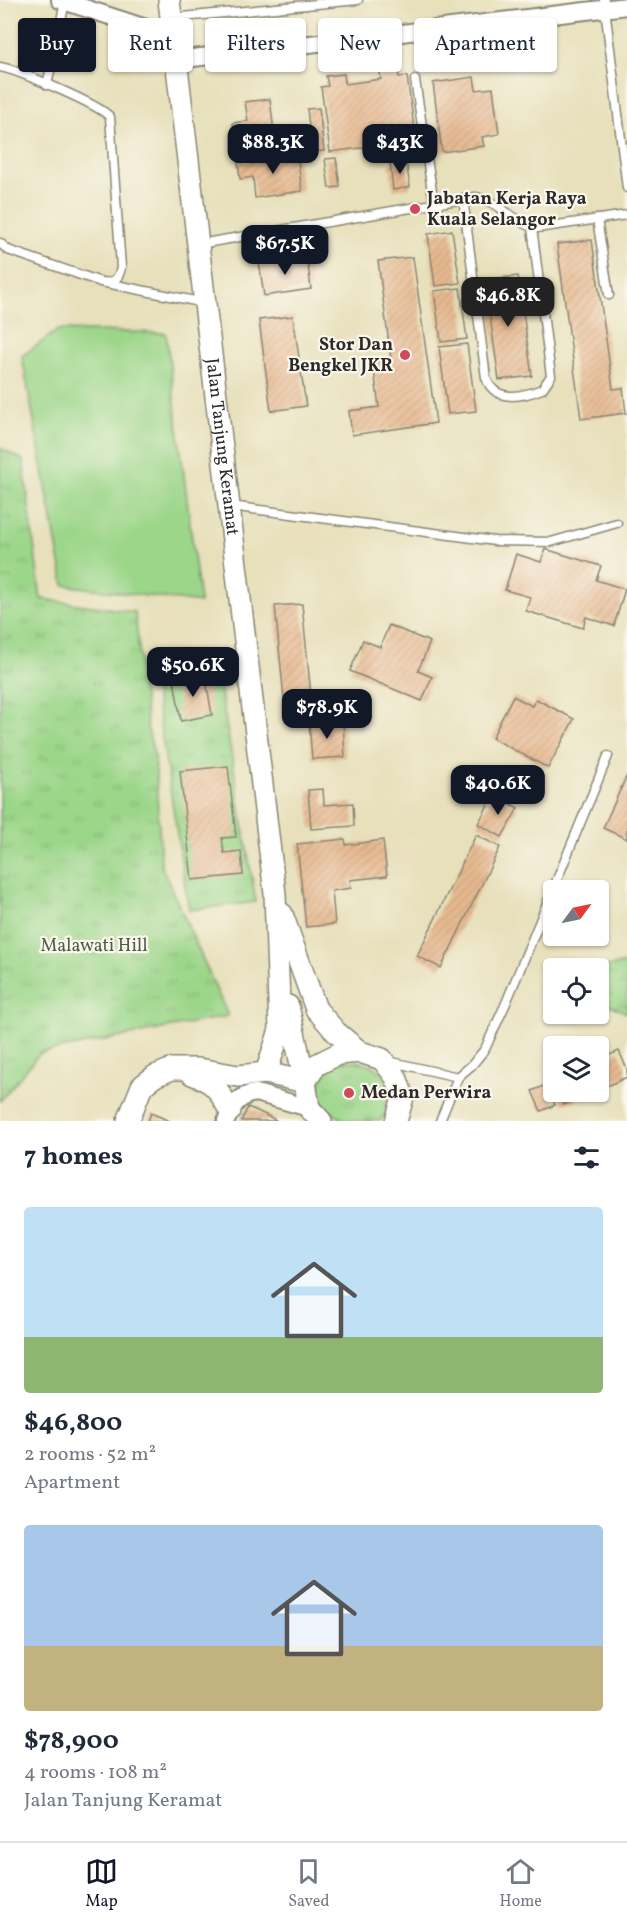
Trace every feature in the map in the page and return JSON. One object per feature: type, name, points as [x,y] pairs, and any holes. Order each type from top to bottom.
[{"type":"street","points":[[63,1],[172,18]]},
{"type":"street","points":[[193,58],[604,4],[627,6]]},
{"type":"street","name":"Jalan Tanjung Keramat","points":[[177,72],[275,894]]},
{"type":"street","points":[[266,1073],[280,1030],[275,894]]},
{"type":"street","points":[[275,894],[316,1009],[336,1032],[360,1052],[382,1059],[396,1077],[404,1097],[396,1121]]},
{"type":"street","points":[[278,961],[305,1082],[315,1115]]},
{"type":"street","points":[[305,1082],[316,1065],[338,1054],[360,1052]]},
{"type":"street","points":[[128,1121],[142,1086],[155,1076],[172,1069],[199,1069],[238,1076],[266,1073],[305,1082]]},
{"type":"street","points":[[172,1069],[181,1070],[217,1087],[228,1116]]},
{"type":"street","points":[[228,1116],[237,1101],[247,1094],[256,1093],[315,1115]]},
{"type":"lane","points":[[172,18],[358,0]]},
{"type":"lane","points":[[47,85],[63,1]]},
{"type":"lane","points":[[604,4],[627,188]]},
{"type":"lane","points":[[0,67],[47,85],[102,110],[110,117],[121,267],[120,274],[115,280],[109,283],[101,282]]},
{"type":"lane","points":[[415,80],[434,204]]},
{"type":"lane","points":[[198,244],[476,197],[486,199],[532,227],[627,215]]},
{"type":"lane","points":[[463,198],[486,378],[494,393],[502,396],[542,389],[551,376],[532,227]]},
{"type":"lane","points":[[597,219],[609,295]]},
{"type":"lane","points":[[0,243],[8,250],[101,282],[205,303]]},
{"type":"lane","points":[[229,506],[495,542],[551,542],[617,523]]},
{"type":"lane","points":[[440,1121],[458,1077],[485,1049],[507,1003],[608,756]]},
{"type":"lane","points":[[382,1059],[458,1077]]},
{"type":"green space","points":[[58,330],[166,333],[200,603],[64,585],[22,356]]},
{"type":"green space","name":"Malawati Hill","points":[[0,448],[23,460],[41,599],[135,612],[147,726],[155,758],[161,865],[228,1016],[40,1053],[0,1101]]},
{"type":"green space","points":[[214,651],[256,902],[189,910],[149,654]]},
{"type":"green space","points":[[627,963],[627,1013],[609,1005],[609,967]]},
{"type":"green space","points":[[337,1060],[366,1063],[382,1072],[390,1097],[389,1105],[380,1121],[347,1121],[326,1108],[321,1101],[319,1087],[325,1073]]},
{"type":"building","points":[[380,72],[398,72],[399,77],[407,76],[416,141],[330,152],[321,87],[328,86],[326,76],[344,74],[345,84],[381,79]]},
{"type":"building","points":[[474,77],[476,90],[493,88],[499,134],[482,137],[484,146],[442,152],[433,83]]},
{"type":"building","points":[[270,99],[275,140],[236,145],[233,123],[248,121],[245,102]]},
{"type":"building","points":[[319,108],[324,151],[312,152],[307,109]]},
{"type":"building","points":[[297,154],[302,191],[255,198],[253,177],[240,179],[238,162]]},
{"type":"building","points":[[336,158],[340,187],[329,188],[325,159]]},
{"type":"building","points":[[406,161],[410,187],[393,190],[390,163]]},
{"type":"building","points":[[452,230],[460,283],[435,286],[428,234]]},
{"type":"building","points":[[592,240],[613,389],[623,388],[626,413],[581,419],[557,244]]},
{"type":"building","points":[[307,256],[311,289],[264,296],[259,262]]},
{"type":"building","points":[[413,257],[436,423],[352,435],[349,411],[379,407],[373,362],[391,359],[378,261]]},
{"type":"building","points":[[518,276],[532,376],[499,380],[485,280]]},
{"type":"building","points":[[460,288],[467,339],[441,342],[434,291]]},
{"type":"building","points":[[293,316],[306,406],[271,411],[259,320]]},
{"type":"building","points":[[467,344],[476,411],[448,414],[439,347]]},
{"type":"building","points":[[545,549],[601,566],[596,580],[625,589],[614,626],[586,617],[583,628],[526,611],[530,597],[505,590],[516,554],[541,562]]},
{"type":"building","points":[[302,604],[311,696],[284,699],[275,606]]},
{"type":"building","points":[[389,625],[430,642],[418,671],[432,677],[422,701],[350,671],[363,640],[380,647]]},
{"type":"building","points":[[205,674],[212,715],[181,721],[174,680]]},
{"type":"building","points":[[513,696],[532,706],[536,699],[574,719],[548,768],[492,738]]},
{"type":"building","points":[[343,721],[345,757],[312,759],[309,722]]},
{"type":"building","points":[[228,766],[236,837],[222,838],[224,853],[241,851],[243,875],[192,880],[180,771]]},
{"type":"building","points":[[627,775],[627,839],[603,828]]},
{"type":"building","points":[[323,789],[324,805],[353,803],[354,826],[311,829],[308,790]]},
{"type":"building","points":[[494,794],[518,808],[502,837],[478,824]]},
{"type":"building","points":[[476,835],[500,847],[441,968],[417,956]]},
{"type":"building","points":[[345,839],[346,845],[383,840],[387,876],[350,880],[351,888],[332,891],[335,924],[306,927],[297,844]]},
{"type":"building","points":[[619,1051],[627,1069],[627,1077],[609,1085],[609,1055]]},
{"type":"building","points":[[543,1086],[543,1102],[554,1102],[555,1105],[541,1111],[532,1091]]},
{"type":"building","points":[[248,1107],[266,1115],[277,1121],[241,1121]]},
{"type":"building","points":[[151,1113],[170,1121],[148,1121]]},
{"type":"place","name":"Jabatan Kerja Raya Kuala Selangor","points":[[415,209]]},
{"type":"place","name":"Stor Dan Bengkel JKR","points":[[405,355]]},
{"type":"place","name":"Medan Perwira","points":[[349,1093]]}]
